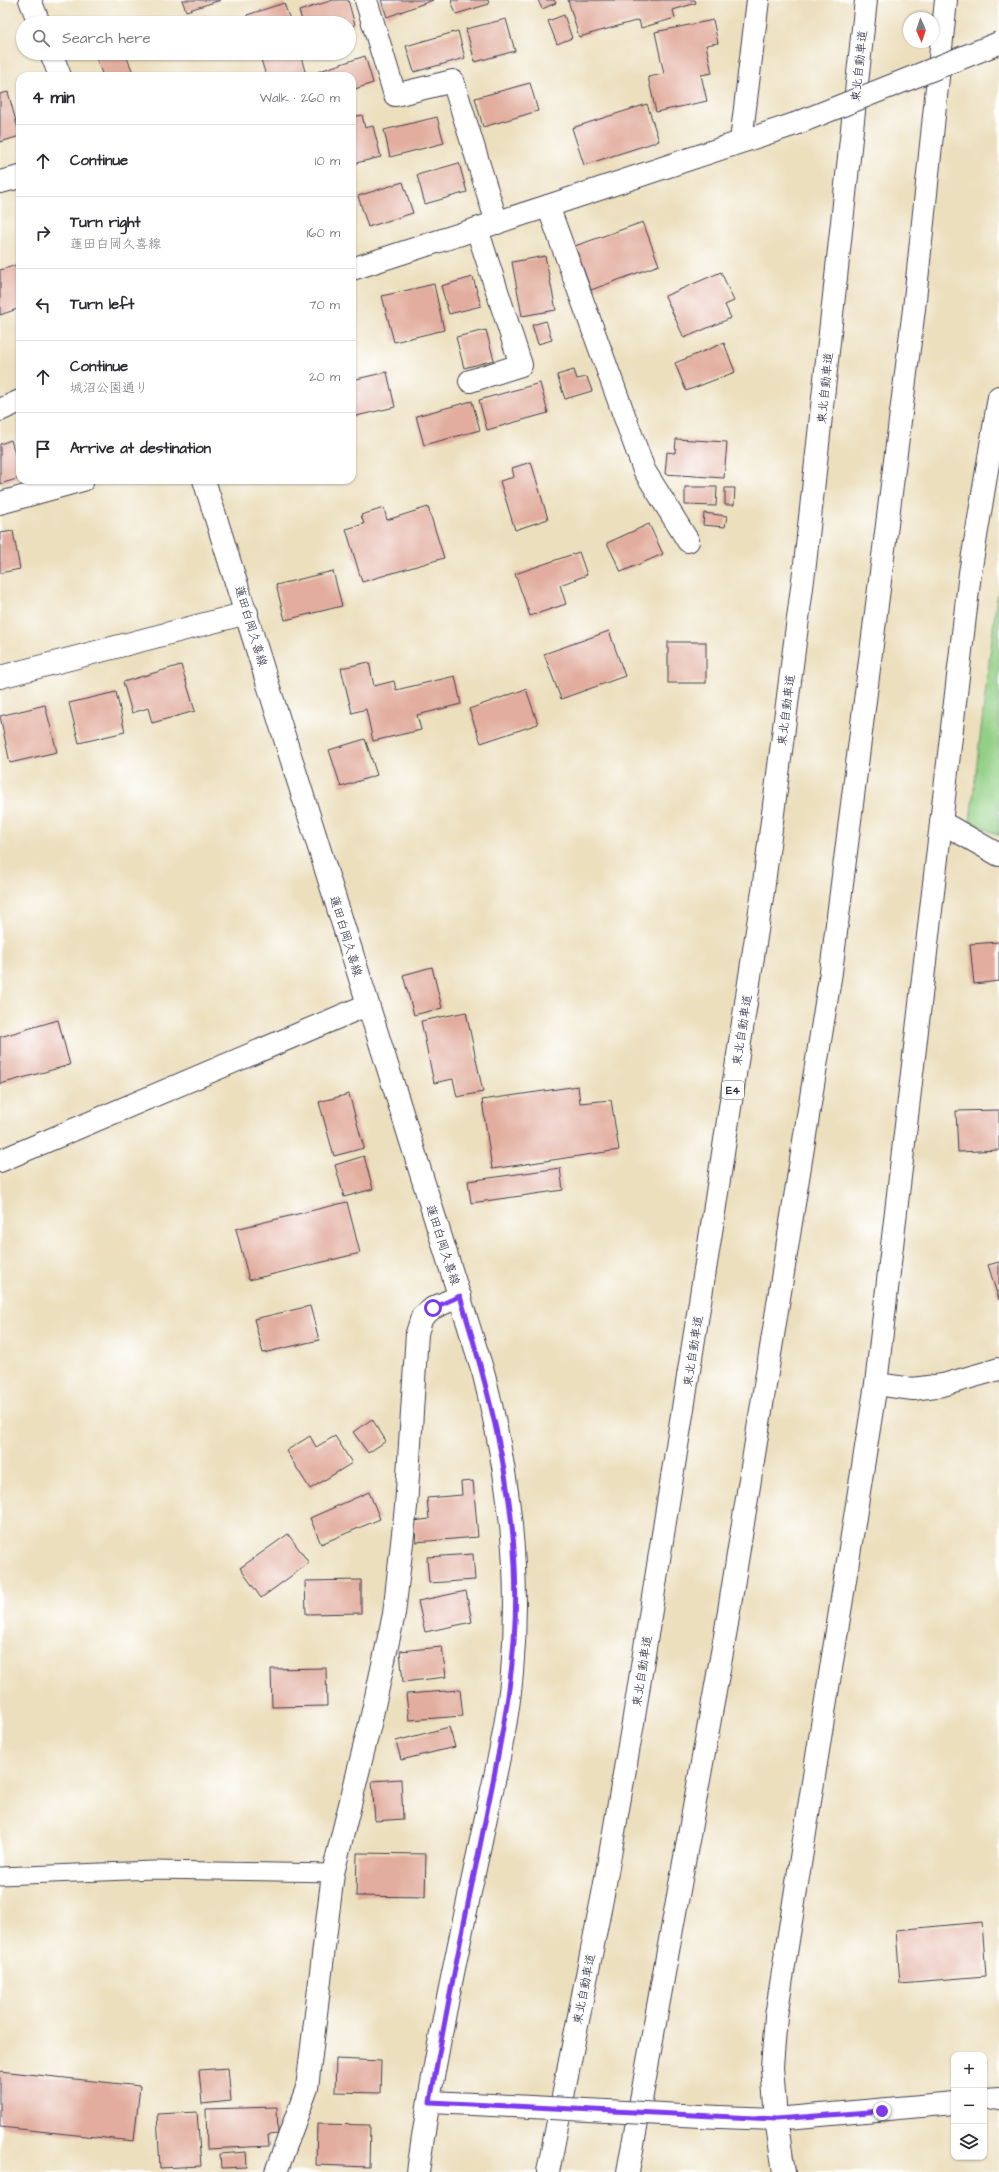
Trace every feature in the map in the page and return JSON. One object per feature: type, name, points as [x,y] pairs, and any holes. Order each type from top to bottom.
[{"type":"main road","points":[[30,0],[36,16]]},
{"type":"main road","points":[[366,0],[395,95],[453,81],[497,223]]},
{"type":"main road","points":[[741,141],[758,0]]},
{"type":"main road","name":"東北自動車道","points":[[548,2172],[604,1889],[633,1723],[708,1255],[763,891],[808,541],[866,0]]},
{"type":"main road","points":[[628,2172],[725,1636],[831,972],[914,309],[946,0]]},
{"type":"main road","points":[[356,268],[497,223],[795,124],[999,44]]},
{"type":"main road","points":[[54,60],[58,72]]},
{"type":"main road","points":[[0,182],[16,178]]},
{"type":"main road","points":[[548,206],[644,470],[688,541]]},
{"type":"main road","points":[[470,381],[521,365],[477,229]]},
{"type":"main road","points":[[784,2172],[776,2119],[772,2067],[776,2016],[876,1384],[970,573],[999,397]]},
{"type":"main road","points":[[0,410],[16,403]]},
{"type":"main road","points":[[0,502],[68,484]]},
{"type":"main road","name":"蓮田白岡久喜線","points":[[205,484],[247,613],[367,1005],[460,1296],[484,1375],[506,1472],[515,1567],[515,1624],[512,1674],[505,1727],[456,1962],[418,2172]]},
{"type":"main road","points":[[0,677],[247,613]]},
{"type":"main road","points":[[941,822],[999,855]]},
{"type":"main road","points":[[0,1162],[367,1005]]},
{"type":"main road","points":[[276,2172],[307,2088],[333,1874],[370,1724],[394,1614],[406,1507],[417,1333],[422,1318],[433,1308],[460,1296]]},
{"type":"main road","points":[[876,1384],[913,1389],[967,1379],[999,1369]]},
{"type":"main road","points":[[987,2099],[999,2098]]},
{"type":"main road","points":[[430,2102],[776,2119],[951,2103]]},
{"type":"lane","points":[[0,1876],[153,1870],[333,1874]]},
{"type":"green space","points":[[997,595],[999,595],[999,836],[970,821]]},
{"type":"building","points":[[182,0],[221,0],[186,11]]},
{"type":"building","points":[[333,0],[348,0],[352,16],[301,16],[299,11]]},
{"type":"building","points":[[381,0],[433,0],[387,17]]},
{"type":"building","points":[[451,0],[488,0],[489,4],[456,14]]},
{"type":"building","points":[[538,0],[554,0],[556,3],[542,9]]},
{"type":"building","points":[[568,0],[695,0],[696,3],[673,10],[675,18],[641,28],[639,20],[579,37]]},
{"type":"building","points":[[284,3],[289,16],[247,16]]},
{"type":"building","points":[[564,15],[572,38],[557,44],[548,21]]},
{"type":"building","points":[[506,19],[515,51],[475,62],[466,29]]},
{"type":"building","points":[[713,20],[718,43],[706,45],[712,73],[701,75],[707,101],[656,112],[648,77],[664,74],[655,32]]},
{"type":"building","points":[[458,31],[465,58],[414,72],[406,46]]},
{"type":"building","points":[[365,56],[373,83],[356,89],[356,72],[317,72],[356,60]]},
{"type":"building","points":[[97,60],[128,60],[133,72],[101,72]]},
{"type":"building","points":[[261,60],[302,60],[305,72],[265,72]]},
{"type":"building","points":[[530,83],[538,111],[483,127],[475,98]]},
{"type":"building","points":[[8,92],[16,121],[16,137],[0,142],[0,94]]},
{"type":"building","points":[[647,104],[659,141],[584,165],[572,128]]},
{"type":"building","points":[[362,115],[365,128],[373,126],[381,157],[356,163],[356,116]]},
{"type":"building","points":[[437,117],[444,143],[390,157],[384,130]]},
{"type":"building","points":[[459,163],[467,192],[425,204],[417,175]]},
{"type":"building","points":[[403,182],[413,213],[368,227],[358,196]]},
{"type":"building","points":[[643,222],[659,265],[591,290],[575,246]]},
{"type":"building","points":[[545,256],[556,310],[522,316],[512,262]]},
{"type":"building","points":[[16,265],[16,309],[0,315],[0,270]]},
{"type":"building","points":[[721,272],[734,301],[725,305],[731,318],[684,338],[665,296]]},
{"type":"building","points":[[473,277],[481,306],[449,314],[441,286]]},
{"type":"building","points":[[434,284],[444,330],[394,342],[382,296]]},
{"type":"building","points":[[546,321],[552,340],[538,344],[532,325]]},
{"type":"building","points":[[486,330],[494,360],[464,368],[456,337]]},
{"type":"building","points":[[724,343],[735,372],[686,391],[675,363]]},
{"type":"building","points":[[574,370],[577,379],[587,377],[592,391],[565,399],[557,375]]},
{"type":"building","points":[[387,372],[395,407],[356,416],[356,379]]},
{"type":"building","points":[[540,383],[548,413],[487,430],[479,400]]},
{"type":"building","points":[[472,401],[480,430],[424,445],[416,416]]},
{"type":"building","points":[[676,439],[727,442],[724,478],[665,474],[667,452],[675,453]]},
{"type":"building","points":[[11,440],[16,457],[16,479],[0,484],[0,444]]},
{"type":"building","points":[[531,462],[548,519],[515,530],[500,481],[514,477],[512,468]]},
{"type":"building","points":[[685,487],[717,487],[716,506],[685,505]]},
{"type":"building","points":[[725,488],[735,488],[734,505],[725,505]]},
{"type":"building","points":[[428,507],[444,558],[362,582],[346,529],[364,524],[361,515],[384,508],[387,520]]},
{"type":"building","points":[[704,513],[727,516],[725,527],[703,525]]},
{"type":"building","points":[[649,524],[663,554],[621,572],[607,543]]},
{"type":"building","points":[[13,531],[20,569],[0,573],[0,533]]},
{"type":"building","points":[[579,552],[587,575],[560,585],[566,604],[530,616],[515,574]]},
{"type":"building","points":[[333,571],[342,606],[285,620],[276,585]]},
{"type":"building","points":[[609,631],[625,676],[561,699],[544,654]]},
{"type":"building","points":[[668,642],[706,642],[706,683],[668,683]]},
{"type":"building","points":[[369,662],[374,686],[394,681],[396,690],[455,676],[461,704],[417,715],[421,730],[373,741],[366,709],[352,713],[341,668]]},
{"type":"building","points":[[181,665],[195,711],[152,723],[148,708],[132,713],[123,682]]},
{"type":"building","points":[[526,689],[538,724],[481,743],[469,709]]},
{"type":"building","points":[[116,692],[125,732],[79,743],[69,703]]},
{"type":"building","points":[[45,705],[57,752],[10,763],[0,716]]},
{"type":"building","points":[[365,739],[377,775],[341,787],[329,750]]},
{"type":"building","points":[[999,942],[999,981],[974,984],[970,944]]},
{"type":"building","points":[[432,967],[442,1008],[414,1015],[403,975]]},
{"type":"building","points":[[466,1012],[483,1092],[457,1097],[453,1079],[434,1083],[421,1021]]},
{"type":"building","points":[[58,1020],[70,1065],[0,1084],[0,1037]]},
{"type":"building","points":[[578,1086],[580,1103],[611,1100],[619,1150],[492,1169],[482,1100]]},
{"type":"building","points":[[349,1094],[364,1148],[334,1156],[319,1102]]},
{"type":"building","points":[[999,1110],[999,1150],[958,1152],[956,1111]]},
{"type":"building","points":[[364,1156],[373,1189],[344,1197],[335,1165]]},
{"type":"building","points":[[560,1168],[563,1190],[471,1203],[468,1181]]},
{"type":"building","points":[[347,1202],[360,1253],[249,1280],[236,1229]]},
{"type":"building","points":[[999,1262],[999,1300],[988,1265]]},
{"type":"building","points":[[310,1306],[319,1340],[263,1353],[254,1319]]},
{"type":"building","points":[[372,1419],[386,1441],[368,1453],[353,1432]]},
{"type":"building","points":[[310,1436],[316,1447],[335,1436],[352,1463],[310,1489],[286,1451]]},
{"type":"building","points":[[473,1481],[478,1537],[416,1542],[414,1521],[429,1519],[427,1498],[462,1495],[461,1482]]},
{"type":"building","points":[[369,1492],[380,1519],[321,1544],[310,1518]]},
{"type":"building","points":[[288,1534],[309,1563],[261,1598],[240,1568]]},
{"type":"building","points":[[473,1554],[475,1580],[429,1583],[427,1557]]},
{"type":"building","points":[[361,1580],[361,1613],[306,1614],[305,1581]]},
{"type":"building","points":[[466,1591],[472,1622],[425,1632],[418,1601]]},
{"type":"building","points":[[442,1647],[446,1677],[403,1682],[400,1651]]},
{"type":"building","points":[[326,1668],[327,1706],[272,1707],[271,1669]]},
{"type":"building","points":[[460,1690],[463,1716],[409,1720],[406,1694]]},
{"type":"building","points":[[449,1727],[455,1747],[401,1760],[396,1741]]},
{"type":"building","points":[[401,1779],[403,1819],[375,1821],[372,1781]]},
{"type":"building","points":[[357,1853],[426,1854],[425,1897],[356,1896]]},
{"type":"building","points":[[982,1922],[986,1976],[900,1983],[896,1930]]},
{"type":"building","points":[[336,2059],[381,2061],[380,2093],[335,2092]]},
{"type":"building","points":[[228,2068],[231,2101],[202,2104],[199,2070]]},
{"type":"building","points":[[0,2071],[140,2086],[134,2141],[0,2127]]},
{"type":"building","points":[[277,2107],[278,2134],[268,2135],[269,2146],[207,2149],[206,2109]]},
{"type":"building","points":[[197,2112],[201,2166],[160,2168],[157,2114]]},
{"type":"building","points":[[317,2124],[370,2125],[369,2167],[316,2165]]},
{"type":"building","points":[[246,2152],[247,2167],[221,2168],[220,2154]]},
{"type":"route","points":[[433,1308],[460,1296],[484,1375],[497,1426],[506,1472],[515,1567],[515,1624],[512,1674],[505,1727],[454,1969],[430,2102],[776,2119],[882,2111]]}]
